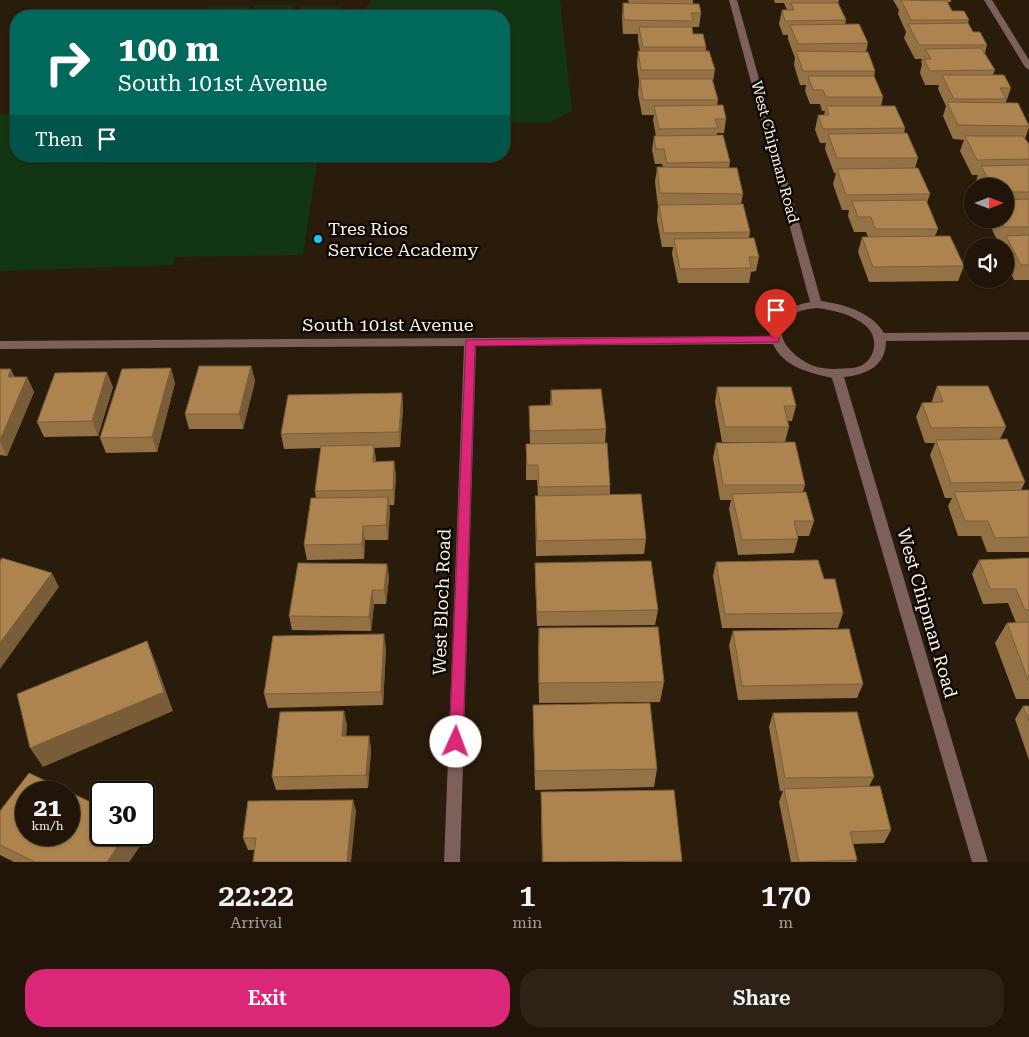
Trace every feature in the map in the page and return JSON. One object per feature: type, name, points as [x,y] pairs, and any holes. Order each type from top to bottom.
[{"type":"street","name":"West Chipman Road","points":[[733,0],[816,304]]},
{"type":"street","points":[[988,0],[1029,67]]},
{"type":"street","points":[[816,304],[836,306],[855,313],[874,328],[879,337],[880,345],[876,360],[860,371],[837,375],[804,368],[781,350],[776,340],[775,328],[784,315],[801,306],[816,304]]},
{"type":"street","points":[[879,337],[1029,336]]},
{"type":"street","name":"South 101st Avenue","points":[[0,345],[776,340]]},
{"type":"street","name":"West Bloch Road","points":[[452,862],[470,342]]},
{"type":"street","name":"West Chipman Road","points":[[837,375],[980,862]]},
{"type":"green space","points":[[372,0],[560,0],[572,110],[551,122],[510,123],[510,10],[363,10]]},
{"type":"green space","points":[[254,5],[295,5],[294,10],[252,10]]},
{"type":"green space","points":[[209,6],[250,6],[248,10],[207,10]]},
{"type":"green space","points":[[301,6],[342,6],[341,10],[300,10]]},
{"type":"green space","points":[[0,114],[10,114],[10,162],[317,162],[303,255],[174,257],[173,265],[0,271]]},
{"type":"building","points":[[901,0],[947,1],[952,11],[964,11],[969,20],[911,20]]},
{"type":"building","points":[[623,3],[699,4],[701,13],[691,13],[693,21],[624,20]]},
{"type":"building","points":[[791,3],[838,3],[846,20],[785,21],[782,10],[794,10]]},
{"type":"building","points":[[968,23],[973,32],[980,32],[987,45],[919,45],[908,24]]},
{"type":"building","points":[[859,24],[868,43],[798,44],[790,25]]},
{"type":"building","points":[[639,27],[692,27],[693,34],[703,34],[706,47],[643,47]]},
{"type":"building","points":[[981,48],[995,70],[930,71],[924,59],[931,59],[925,49]]},
{"type":"building","points":[[638,51],[709,51],[715,70],[641,70]]},
{"type":"building","points":[[796,51],[868,52],[875,71],[803,71]]},
{"type":"building","points":[[942,75],[1004,75],[1011,88],[1000,88],[1006,99],[954,99]]},
{"type":"building","points":[[808,76],[874,76],[883,97],[826,97],[823,90],[813,90]]},
{"type":"building","points":[[640,79],[712,79],[718,100],[643,100]]},
{"type":"building","points":[[947,102],[1018,103],[1029,126],[958,125]]},
{"type":"building","points":[[723,105],[726,119],[715,119],[718,128],[659,129],[654,106]]},
{"type":"building","points":[[826,106],[895,106],[905,128],[823,129],[818,115],[829,115]]},
{"type":"building","points":[[907,133],[918,158],[837,158],[828,134]]},
{"type":"building","points":[[723,135],[730,162],[667,163],[664,149],[656,149],[654,136]]},
{"type":"building","points":[[965,136],[1023,136],[1029,144],[1029,159],[977,160]]},
{"type":"building","points":[[1029,165],[1029,192],[1014,192],[1014,178],[988,178],[981,166]]},
{"type":"building","points":[[657,167],[737,168],[743,194],[660,193]]},
{"type":"building","points":[[918,168],[930,194],[846,195],[837,169]]},
{"type":"building","points":[[1029,199],[1029,227],[1014,227],[1014,200]]},
{"type":"building","points":[[926,200],[938,229],[875,229],[871,217],[858,217],[852,201]]},
{"type":"building","points":[[743,204],[750,232],[664,233],[659,205]]},
{"type":"building","points":[[1029,235],[1029,265],[1021,265],[1014,251],[1014,238],[1007,238],[1006,236]]},
{"type":"building","points":[[950,236],[964,266],[873,267],[862,237]]},
{"type":"building","points":[[754,238],[759,257],[749,257],[751,268],[680,269],[674,239]]},
{"type":"building","points":[[199,366],[251,366],[239,414],[185,414]]},
{"type":"building","points":[[171,368],[152,437],[100,438],[122,369]]},
{"type":"building","points":[[0,369],[11,369],[8,377],[27,377],[0,440]]},
{"type":"building","points":[[107,372],[92,421],[37,422],[55,373]]},
{"type":"building","points":[[937,386],[988,386],[1006,427],[931,428],[922,403],[943,402]]},
{"type":"building","points":[[717,387],[791,387],[796,406],[784,406],[789,427],[725,427]]},
{"type":"building","points":[[601,389],[606,429],[530,431],[529,406],[552,405],[551,390]]},
{"type":"building","points":[[402,393],[399,432],[281,434],[288,395]]},
{"type":"building","points":[[1007,439],[1025,482],[951,483],[936,440]]},
{"type":"building","points":[[795,442],[805,485],[723,485],[716,443]]},
{"type":"building","points":[[607,443],[610,486],[539,487],[538,465],[527,465],[526,444]]},
{"type":"building","points":[[374,445],[373,462],[394,461],[393,490],[315,491],[321,446]]},
{"type":"building","points":[[1029,490],[1029,537],[995,538],[988,521],[965,521],[954,492]]},
{"type":"building","points":[[806,492],[814,521],[794,521],[798,539],[742,540],[732,494]]},
{"type":"building","points":[[641,494],[646,539],[537,541],[535,496]]},
{"type":"building","points":[[388,497],[386,525],[363,526],[362,544],[304,545],[311,498]]},
{"type":"building","points":[[2,558],[52,573],[0,643],[0,561]]},
{"type":"building","points":[[1029,558],[1029,610],[1025,610],[1016,589],[990,589],[979,560]]},
{"type":"building","points":[[818,560],[824,579],[835,579],[843,613],[725,614],[716,562]]},
{"type":"building","points":[[651,561],[658,610],[537,612],[535,563]]},
{"type":"building","points":[[298,563],[387,564],[384,590],[372,590],[369,617],[289,616]]},
{"type":"building","points":[[1029,622],[1029,680],[1028,680],[1007,623]]},
{"type":"building","points":[[658,627],[664,682],[539,683],[539,628]]},
{"type":"building","points":[[849,629],[863,684],[742,686],[733,631]]},
{"type":"building","points":[[384,634],[381,692],[264,694],[273,636]]},
{"type":"building","points":[[147,641],[164,692],[30,748],[17,694]]},
{"type":"building","points":[[650,703],[657,769],[535,771],[533,705]]},
{"type":"building","points":[[1023,706],[1029,706],[1029,721]]},
{"type":"building","points":[[344,711],[342,736],[369,736],[366,775],[272,777],[280,712]]},
{"type":"building","points":[[857,712],[874,777],[785,778],[773,713]]},
{"type":"building","points":[[29,773],[46,781],[23,781]]},
{"type":"building","points":[[880,786],[891,830],[850,832],[857,860],[799,862],[784,789]]},
{"type":"building","points":[[674,790],[682,861],[543,862],[541,792]]},
{"type":"building","points":[[15,791],[15,846],[80,846],[80,797],[90,802],[90,846],[118,846],[107,862],[35,862],[0,845],[0,811]]},
{"type":"building","points":[[353,800],[347,862],[253,862],[256,838],[243,838],[248,801]]},
{"type":"place","name":"Tres Rios Service Academy","points":[[318,239]]},
{"type":"route","points":[[456,742],[470,342],[776,340]]}]
